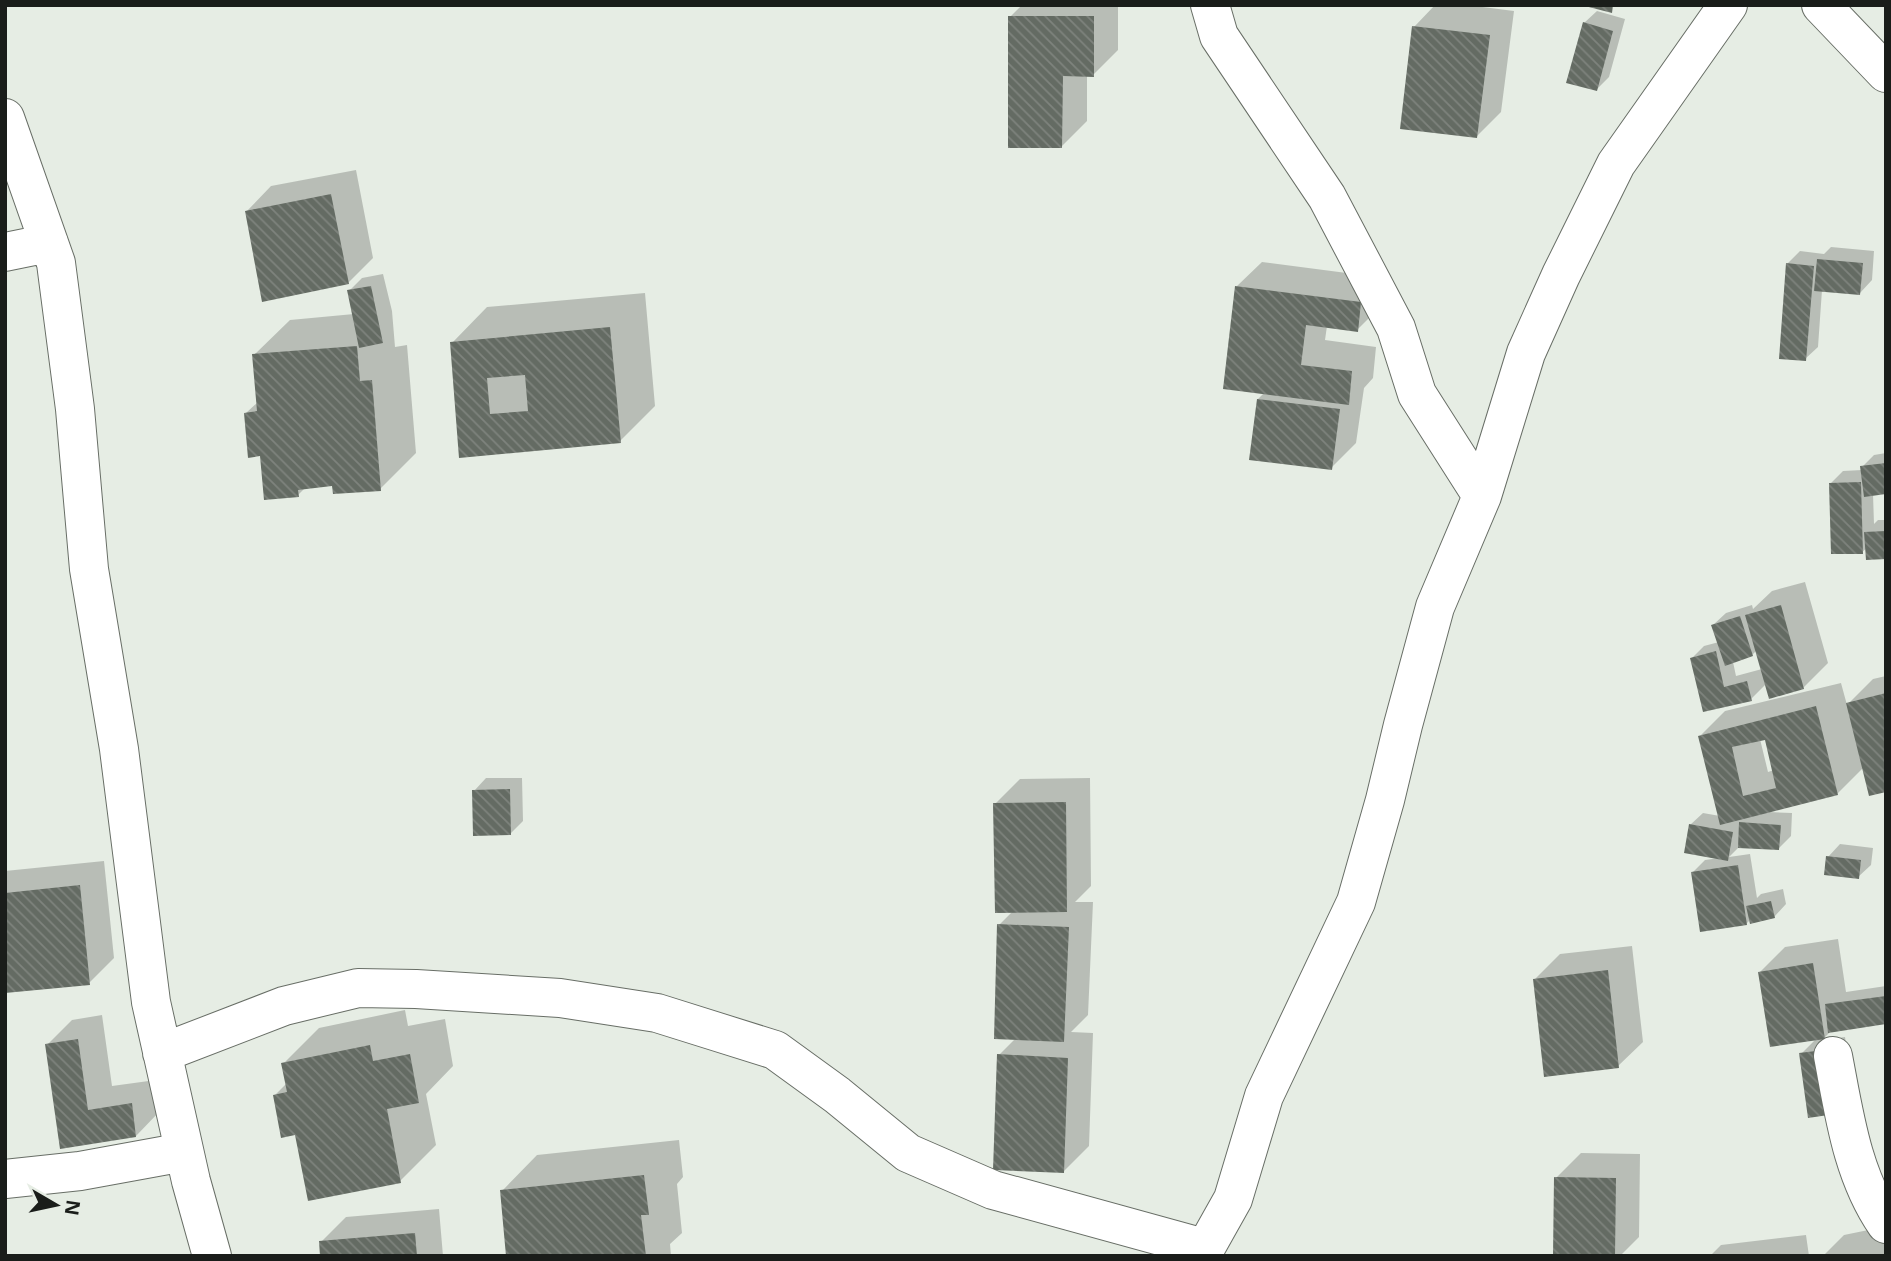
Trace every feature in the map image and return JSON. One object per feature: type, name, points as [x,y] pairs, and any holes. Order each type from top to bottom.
[{"type":"street","points":[[1210,5],[1219,36],[1327,197],[1396,328],[1418,394],[1482,496]]},
{"type":"street","points":[[162,1053],[284,1006],[358,988],[561,998],[657,1013],[775,1050],[837,1095],[908,1153],[981,1185],[1203,1252],[1233,1199],[1264,1096],[1356,902],[1435,607],[1482,496],[1526,353],[1560,275],[1616,164],[1728,5]]},
{"type":"street","points":[[1821,5],[1886,73]]},
{"type":"street","points":[[5,118],[56,263],[73,396],[89,569],[119,749],[151,1002],[184,1152],[212,1256]]},
{"type":"street","points":[[5,252],[49,243]]},
{"type":"street","points":[[1833,1056],[1850,1140],[1874,1206],[1886,1224]]},
{"type":"street","points":[[5,1179],[80,1171],[184,1152]]},
{"type":"building","points":[[1581,5],[1613,5],[1612,13]]},
{"type":"building","points":[[1008,16],[1094,16],[1094,77],[1063,76],[1062,148],[1008,148]]},
{"type":"building","points":[[1583,22],[1613,31],[1597,91],[1566,83]]},
{"type":"building","points":[[1412,26],[1490,35],[1477,138],[1400,129]]},
{"type":"building","points":[[331,194],[349,284],[262,302],[245,211]]},
{"type":"building","points":[[1817,259],[1863,263],[1860,295],[1814,291]]},
{"type":"building","points":[[1786,263],[1814,266],[1806,361],[1779,359]]},
{"type":"building","points":[[371,286],[383,343],[359,348],[347,290]]},
{"type":"building","points":[[1235,286],[1361,302],[1358,332],[1306,325],[1301,365],[1352,371],[1349,405],[1223,389]]},
{"type":"building","points":[[610,327],[621,443],[459,458],[450,342]],"holes":[[[525,375],[528,411],[490,414],[487,378]]]},
{"type":"building","points":[[357,346],[360,381],[372,380],[381,491],[333,494],[332,486],[298,490],[299,497],[264,500],[260,456],[248,458],[244,413],[257,411],[252,354]]},
{"type":"building","points":[[1257,399],[1340,409],[1332,470],[1249,460]]},
{"type":"building","points":[[1886,463],[1886,494],[1864,497],[1860,466]]},
{"type":"building","points":[[1861,482],[1863,554],[1831,554],[1829,483]]},
{"type":"building","points":[[1886,531],[1886,559],[1866,560],[1864,532]]},
{"type":"building","points":[[1781,605],[1804,689],[1769,699],[1745,615]]},
{"type":"building","points":[[1740,616],[1753,656],[1725,666],[1711,625]]},
{"type":"building","points":[[1716,651],[1724,687],[1747,681],[1752,701],[1703,712],[1690,658]]},
{"type":"building","points":[[1886,693],[1886,792],[1869,796],[1846,703]]},
{"type":"building","points":[[1816,706],[1838,795],[1720,825],[1698,736]],"holes":[[[1765,740],[1776,788],[1743,796],[1732,747]]]},
{"type":"building","points":[[510,789],[511,835],[473,836],[472,790]]},
{"type":"building","points":[[1066,802],[1067,912],[995,913],[993,803]]},
{"type":"building","points":[[1739,822],[1781,825],[1779,850],[1738,848]]},
{"type":"building","points":[[1689,824],[1733,832],[1728,861],[1684,853]]},
{"type":"building","points":[[1826,856],[1861,860],[1859,879],[1824,875]]},
{"type":"building","points":[[1738,865],[1747,925],[1700,932],[1691,872]]},
{"type":"building","points":[[80,885],[90,985],[5,993],[5,893]]},
{"type":"building","points":[[1771,901],[1775,918],[1750,924],[1746,906]]},
{"type":"building","points":[[997,924],[1069,927],[1064,1042],[994,1039]]},
{"type":"building","points":[[1813,963],[1825,1039],[1770,1047],[1758,972]]},
{"type":"building","points":[[1608,970],[1619,1068],[1544,1077],[1533,979]]},
{"type":"building","points":[[1886,996],[1886,1024],[1828,1033],[1825,1004]]},
{"type":"building","points":[[78,1039],[88,1110],[132,1103],[136,1137],[60,1149],[45,1044]]},
{"type":"building","points":[[370,1045],[373,1061],[410,1054],[419,1103],[387,1109],[401,1183],[308,1201],[295,1135],[281,1138],[273,1095],[287,1092],[281,1063]]},
{"type":"building","points":[[1833,1049],[1842,1113],[1808,1118],[1799,1053]]},
{"type":"building","points":[[997,1054],[1068,1058],[1064,1173],[993,1170]]},
{"type":"building","points":[[644,1175],[649,1215],[641,1215],[646,1256],[506,1256],[500,1190]]},
{"type":"building","points":[[1554,1177],[1616,1178],[1615,1256],[1553,1256]]},
{"type":"building","points":[[415,1233],[417,1256],[320,1256],[319,1241]]}]
